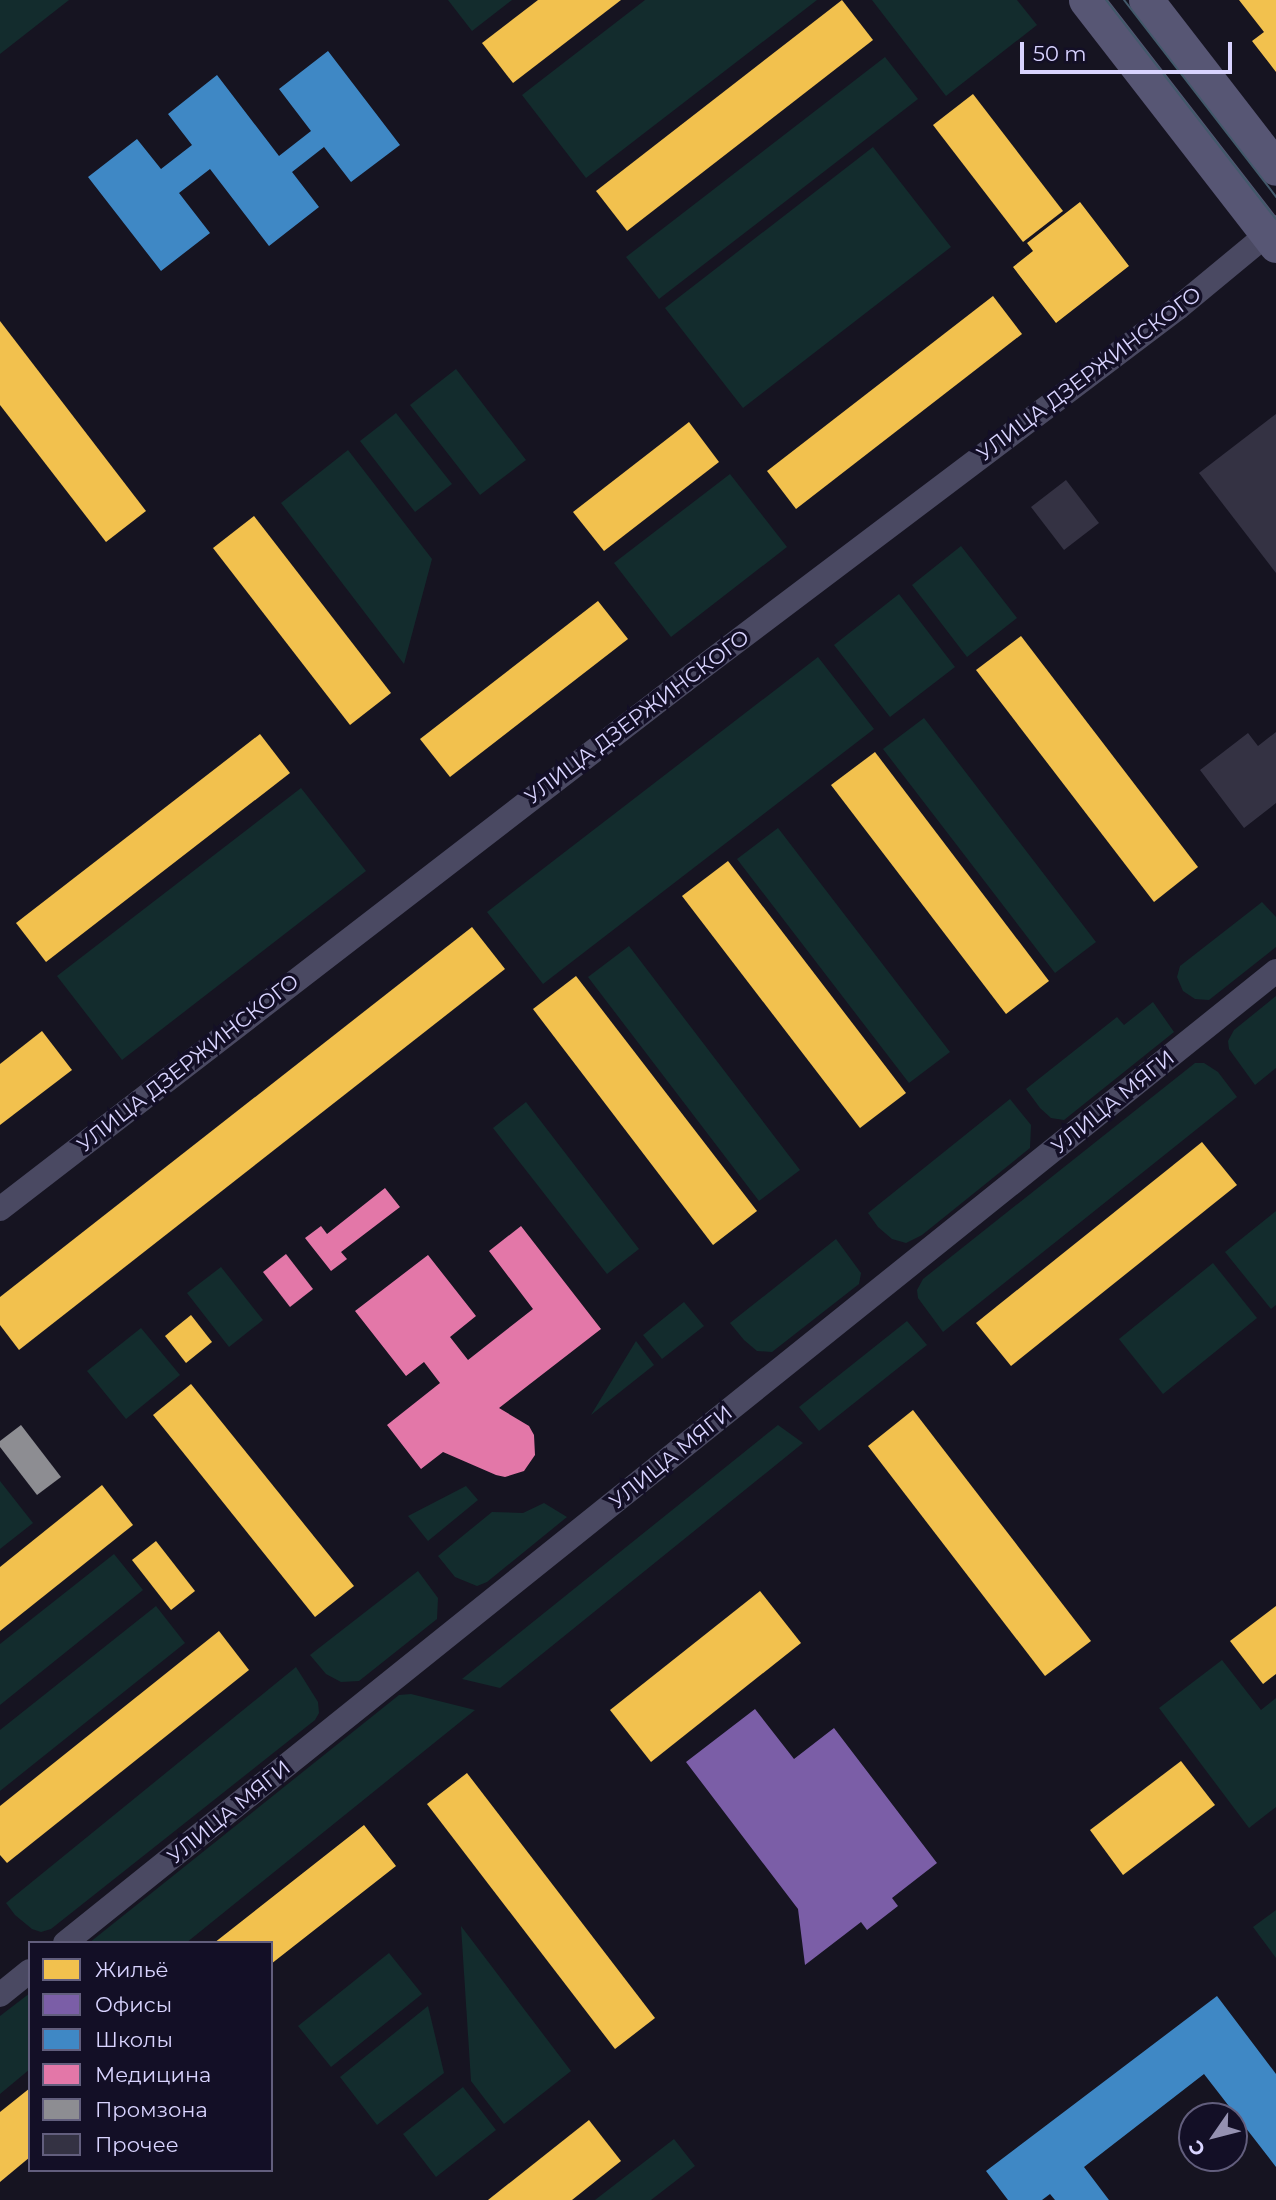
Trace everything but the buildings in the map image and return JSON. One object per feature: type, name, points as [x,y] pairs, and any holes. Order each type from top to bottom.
[{"type":"street","points":[[1086,0],[1273,235]]},
{"type":"street","points":[[1146,0],[1276,168]]},
{"type":"street","name":"УЛИЦА ДЗЕРЖИНСКОГО","points":[[0,1209],[695,673],[1273,235]]},
{"type":"street","name":"УЛИЦА МЯГИ","points":[[67,1941],[1276,971]]},
{"type":"street","points":[[0,1995],[28,1973]]},
{"type":"green space","points":[[0,0],[69,0],[0,54]]},
{"type":"green space","points":[[448,0],[512,0],[472,31]]},
{"type":"green space","points":[[645,0],[817,0],[586,178],[522,95]]},
{"type":"green space","points":[[872,0],[1017,0],[1037,25],[946,96]]},
{"type":"green space","points":[[885,57],[918,99],[659,299],[626,257]]},
{"type":"green space","points":[[873,147],[951,247],[743,408],[665,308]]},
{"type":"green space","points":[[456,369],[526,460],[480,495],[410,405]]},
{"type":"green space","points":[[396,413],[452,484],[415,512],[360,441]]},
{"type":"green space","points":[[348,450],[432,559],[404,664],[281,503]]},
{"type":"green space","points":[[730,474],[787,547],[671,637],[614,563]]},
{"type":"green space","points":[[961,546],[1017,618],[967,657],[912,585]]},
{"type":"green space","points":[[899,594],[955,667],[890,717],[834,645]]},
{"type":"green space","points":[[818,657],[874,729],[543,984],[487,912]]},
{"type":"green space","points":[[924,718],[1096,942],[1055,973],[883,749]]},
{"type":"green space","points":[[301,788],[366,871],[122,1060],[57,976]]},
{"type":"green space","points":[[778,828],[950,1052],[909,1083],[737,859]]},
{"type":"green space","points":[[1262,902],[1276,917],[1276,947],[1209,1000],[1195,999],[1183,991],[1177,977],[1180,966]]},
{"type":"green space","points":[[629,946],[800,1170],[759,1201],[588,977]]},
{"type":"green space","points":[[1276,996],[1276,1068],[1255,1085],[1229,1049],[1228,1041],[1234,1030]]},
{"type":"green space","points":[[1153,1002],[1174,1032],[1064,1120],[1051,1118],[1040,1108],[1026,1089],[1117,1017],[1124,1025]]},
{"type":"green space","points":[[1195,1063],[1204,1063],[1218,1072],[1237,1097],[943,1332],[918,1298],[917,1290],[923,1279]]},
{"type":"green space","points":[[1010,1099],[1031,1125],[1030,1148],[922,1235],[906,1243],[892,1239],[878,1227],[868,1213]]},
{"type":"green space","points":[[526,1102],[639,1249],[607,1274],[493,1128]]},
{"type":"green space","points":[[1276,1211],[1276,1305],[1271,1309],[1225,1252]]},
{"type":"green space","points":[[836,1239],[861,1273],[859,1284],[772,1352],[757,1351],[730,1323]]},
{"type":"green space","points":[[1213,1263],[1257,1318],[1163,1394],[1119,1339]]},
{"type":"green space","points":[[221,1267],[263,1320],[229,1347],[187,1293]]},
{"type":"green space","points":[[684,1302],[704,1326],[662,1359],[643,1335]]},
{"type":"green space","points":[[907,1321],[927,1345],[819,1431],[799,1407]]},
{"type":"green space","points":[[141,1328],[180,1375],[126,1419],[87,1371]]},
{"type":"green space","points":[[636,1341],[654,1365],[591,1415]]},
{"type":"green space","points":[[778,1425],[803,1443],[500,1688],[462,1679]]},
{"type":"green space","points":[[0,1481],[33,1523],[0,1549]]},
{"type":"green space","points":[[466,1486],[478,1500],[428,1541],[408,1516]]},
{"type":"green space","points":[[544,1503],[567,1517],[487,1582],[477,1586],[455,1577],[438,1556],[492,1512],[523,1513]]},
{"type":"green space","points":[[114,1554],[143,1590],[0,1705],[0,1644]]},
{"type":"green space","points":[[418,1571],[438,1598],[437,1619],[359,1681],[341,1682],[326,1674],[310,1655]]},
{"type":"green space","points":[[156,1606],[185,1643],[0,1791],[0,1730]]},
{"type":"green space","points":[[1222,1660],[1261,1710],[1276,1698],[1276,1807],[1249,1828],[1159,1708]]},
{"type":"green space","points":[[296,1667],[318,1702],[319,1713],[315,1720],[51,1929],[41,1932],[32,1929],[15,1915],[6,1903]]},
{"type":"green space","points":[[411,1694],[475,1710],[188,1941],[92,1941],[399,1695]]},
{"type":"green space","points":[[1276,1910],[1276,1958],[1253,1927]]},
{"type":"green space","points":[[461,1926],[571,2071],[504,2124],[471,2081]]},
{"type":"green space","points":[[389,1953],[422,1994],[331,2067],[298,2026]]},
{"type":"green space","points":[[28,1995],[28,2071],[0,2094],[0,2016]]},
{"type":"green space","points":[[428,2006],[444,2073],[377,2125],[340,2077]]},
{"type":"green space","points":[[463,2087],[496,2130],[436,2177],[403,2134]]},
{"type":"green space","points":[[674,2139],[695,2166],[651,2200],[595,2200]]},
{"type":"tram line","points":[[1106,0],[1276,219]]},
{"type":"tram line","points":[[1124,0],[1276,197]]}]
